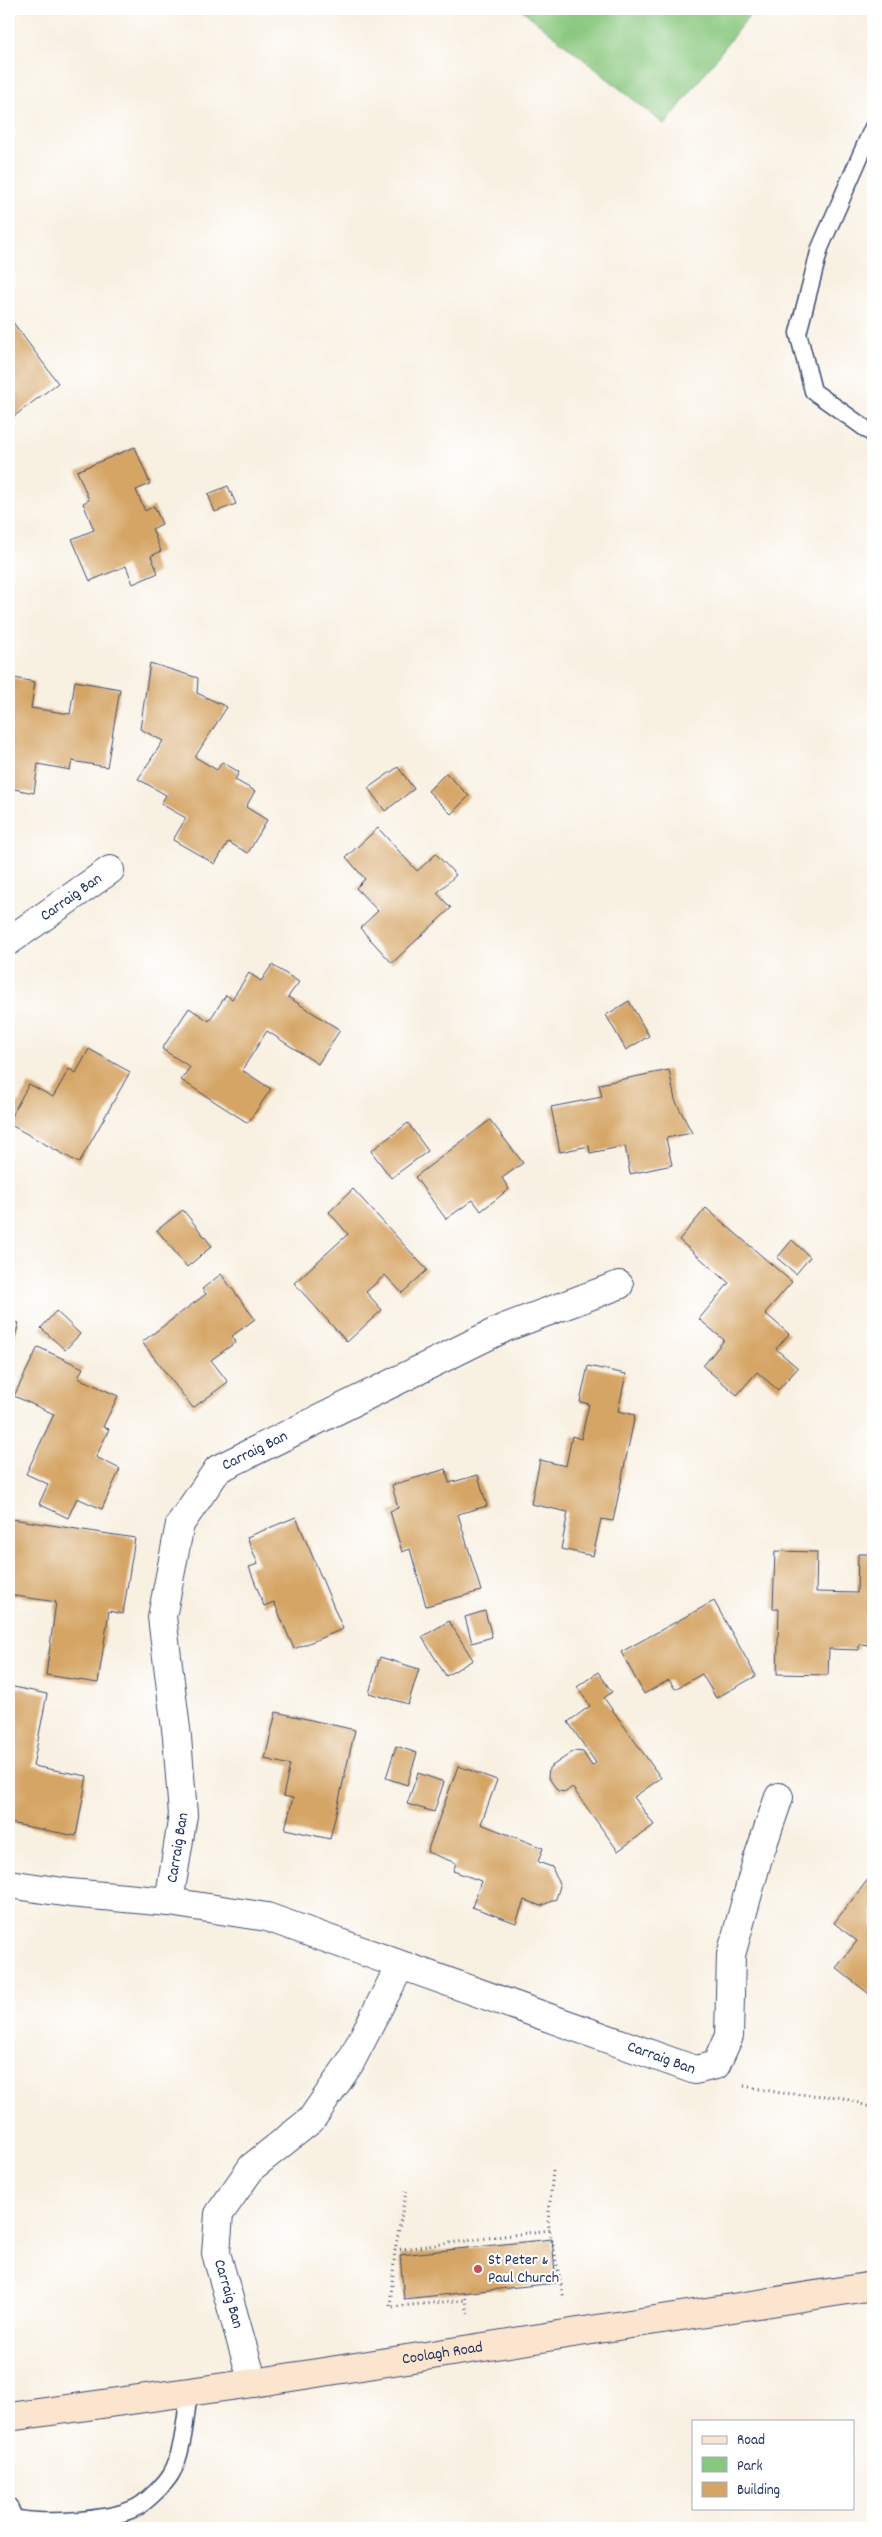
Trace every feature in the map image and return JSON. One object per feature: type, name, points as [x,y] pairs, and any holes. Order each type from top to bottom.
[{"type":"street","name":"Carraig Ban","points":[[9,941],[110,870]]},
{"type":"street","name":"Carraig Ban","points":[[169,1902],[183,1815],[177,1737],[162,1617],[180,1524],[218,1469],[504,1328],[619,1285]]},
{"type":"street","name":"Carraig Ban","points":[[9,1884],[70,1894],[169,1902],[268,1917],[400,1966],[695,2070],[716,2065],[729,2036],[731,1955],[757,1861],[779,1797]]},
{"type":"street","name":"Carraig Ban","points":[[253,2384],[216,2253],[219,2214],[252,2167],[312,2120],[350,2063],[400,1966]]},
{"type":"street","name":"Coolagh Road","points":[[9,2417],[253,2384],[873,2286]]},
{"type":"lane","points":[[873,126],[820,248],[798,333],[813,391],[873,434]]},
{"type":"lane","points":[[9,2506],[14,2518],[28,2522],[60,2522],[112,2515],[141,2505],[172,2474],[184,2434],[189,2392]]},
{"type":"path","points":[[716,2065],[736,2085],[781,2093],[840,2097],[873,2108]]},
{"type":"path","points":[[553,2171],[548,2222],[566,2307]]},
{"type":"path","points":[[406,2191],[395,2250],[390,2307],[466,2300]]},
{"type":"path","points":[[395,2250],[550,2230]]},
{"type":"path","points":[[464,2292],[468,2320]]},
{"type":"green space","points":[[521,9],[754,9],[665,125]]},
{"type":"building","points":[[9,317],[58,383],[9,420]]},
{"type":"building","points":[[135,447],[150,484],[136,490],[145,511],[154,506],[162,524],[152,529],[161,551],[151,556],[158,573],[133,584],[126,566],[90,581],[72,539],[94,530],[83,503],[89,500],[77,471]]},
{"type":"building","points":[[228,486],[236,504],[215,512],[208,494]]},
{"type":"building","points":[[150,663],[198,678],[197,693],[227,707],[195,757],[217,770],[222,762],[239,772],[235,780],[255,791],[246,807],[267,820],[248,853],[228,842],[215,864],[173,840],[186,818],[161,804],[166,795],[138,779],[163,741],[140,729]]},
{"type":"building","points":[[9,677],[35,682],[31,708],[70,714],[75,681],[120,689],[107,767],[72,761],[70,770],[38,764],[34,793],[9,788]]},
{"type":"building","points":[[398,767],[414,789],[385,811],[368,788]]},
{"type":"building","points":[[446,773],[469,796],[451,814],[428,791]]},
{"type":"building","points":[[378,828],[417,871],[436,854],[456,875],[437,893],[451,908],[392,963],[360,928],[378,911],[356,888],[365,879],[346,857]]},
{"type":"building","points":[[272,965],[299,982],[288,997],[340,1030],[318,1064],[267,1031],[242,1070],[271,1089],[248,1123],[181,1080],[190,1067],[162,1049],[189,1008],[209,1021],[226,995],[232,999],[249,973],[261,981]]},
{"type":"building","points":[[629,1001],[649,1036],[626,1050],[606,1015]]},
{"type":"building","points":[[89,1049],[130,1072],[79,1163],[9,1124],[9,1120],[29,1084],[53,1097],[69,1069],[76,1073]]},
{"type":"building","points":[[669,1070],[675,1100],[692,1133],[666,1138],[672,1165],[630,1174],[625,1146],[590,1153],[589,1146],[560,1152],[551,1107],[602,1097],[599,1084]]},
{"type":"building","points":[[490,1120],[523,1163],[502,1178],[509,1189],[481,1211],[473,1200],[446,1219],[415,1177]]},
{"type":"building","points":[[408,1123],[428,1151],[391,1178],[371,1151]]},
{"type":"building","points":[[353,1189],[427,1270],[402,1293],[385,1275],[366,1292],[382,1310],[347,1342],[294,1283],[348,1234],[329,1212]]},
{"type":"building","points":[[706,1208],[792,1282],[765,1313],[789,1334],[776,1349],[798,1368],[778,1390],[757,1372],[737,1395],[703,1366],[724,1340],[699,1319],[729,1283],[679,1240]]},
{"type":"building","points":[[183,1210],[212,1246],[187,1267],[157,1230]]},
{"type":"building","points":[[792,1240],[810,1257],[796,1274],[777,1258]]},
{"type":"building","points":[[221,1274],[255,1319],[232,1336],[236,1342],[211,1360],[228,1382],[193,1408],[142,1342],[206,1294],[202,1289]]},
{"type":"building","points":[[56,1311],[80,1334],[65,1350],[41,1328]]},
{"type":"building","points":[[9,1320],[19,1323],[9,1357]]},
{"type":"building","points":[[38,1347],[83,1368],[78,1378],[118,1396],[103,1427],[109,1429],[96,1457],[120,1469],[102,1509],[77,1498],[68,1518],[39,1504],[48,1484],[26,1474],[54,1414],[14,1396]]},
{"type":"building","points":[[588,1366],[626,1374],[618,1411],[635,1415],[613,1521],[601,1519],[593,1556],[561,1549],[568,1512],[531,1504],[540,1460],[566,1466],[572,1436],[581,1439],[589,1404],[580,1402]]},
{"type":"building","points":[[446,1469],[449,1483],[478,1475],[487,1506],[458,1514],[481,1591],[426,1606],[410,1549],[402,1552],[390,1511],[398,1508],[392,1485]]},
{"type":"building","points":[[296,1517],[343,1629],[294,1649],[274,1602],[264,1606],[249,1567],[258,1564],[247,1537]]},
{"type":"building","points":[[12,1519],[135,1538],[123,1614],[109,1611],[98,1683],[46,1675],[56,1602],[9,1595],[9,1536]]},
{"type":"building","points":[[775,1551],[817,1552],[816,1592],[857,1593],[858,1554],[873,1554],[873,1637],[871,1637],[871,1645],[859,1644],[859,1650],[829,1649],[828,1675],[777,1674],[779,1609],[773,1609]]},
{"type":"building","points":[[714,1601],[756,1676],[716,1698],[702,1674],[675,1689],[669,1680],[644,1694],[621,1652]]},
{"type":"building","points":[[485,1611],[492,1637],[472,1643],[465,1617]]},
{"type":"building","points":[[449,1621],[473,1660],[446,1676],[422,1637]]},
{"type":"building","points":[[380,1657],[419,1669],[408,1704],[369,1693]]},
{"type":"building","points":[[598,1672],[612,1692],[604,1698],[661,1778],[634,1797],[654,1825],[618,1851],[572,1787],[566,1792],[558,1791],[548,1777],[549,1768],[574,1751],[583,1752],[592,1766],[596,1763],[568,1722],[590,1706],[577,1687]]},
{"type":"building","points":[[9,1686],[47,1694],[33,1766],[87,1776],[76,1836],[9,1823]]},
{"type":"building","points":[[276,1712],[355,1730],[330,1839],[285,1829],[293,1798],[283,1796],[290,1765],[265,1759]]},
{"type":"building","points":[[396,1746],[417,1753],[407,1785],[386,1778]]},
{"type":"building","points":[[458,1766],[497,1780],[481,1824],[543,1848],[538,1862],[552,1867],[560,1886],[556,1899],[541,1906],[524,1900],[516,1923],[472,1907],[481,1881],[453,1871],[456,1863],[427,1852]]},
{"type":"building","points":[[418,1773],[444,1782],[434,1812],[407,1804]]},
{"type":"building","points":[[873,1873],[873,1997],[836,1968],[857,1941],[834,1923]]},
{"type":"building","name":"St Peter & Paul Church","points":[[552,2239],[556,2283],[404,2299],[400,2255]]},
{"type":"place","name":"St Peter & Paul Church","points":[[478,2269]]}]
